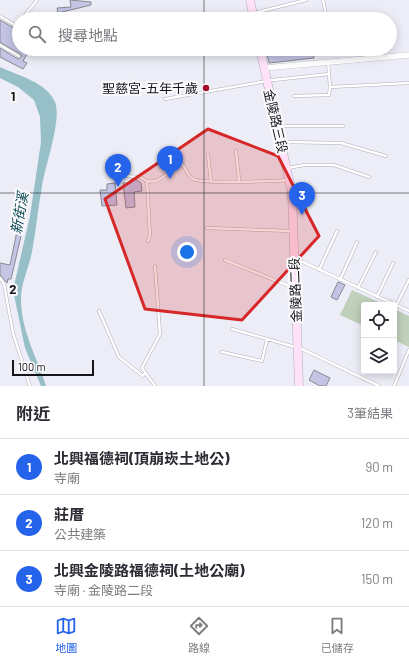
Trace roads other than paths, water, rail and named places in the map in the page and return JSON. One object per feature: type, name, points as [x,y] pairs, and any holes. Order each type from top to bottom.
[{"type":"main road","points":[[250,0],[252,12]]},
{"type":"main road","name":"金陵路三段","points":[[261,56],[292,193]]},
{"type":"main road","name":"金陵路二段","points":[[292,193],[299,386]]},
{"type":"street","points":[[264,68],[409,55]]},
{"type":"lane","points":[[28,12],[37,0]]},
{"type":"lane","points":[[266,12],[306,0]]},
{"type":"lane","points":[[323,0],[325,12]]},
{"type":"lane","points":[[0,16],[12,23]]},
{"type":"lane","points":[[0,45],[12,52]]},
{"type":"lane","points":[[294,96],[329,96],[330,74],[328,62]]},
{"type":"lane","points":[[165,99],[268,83],[273,80],[330,74]]},
{"type":"lane","points":[[330,87],[409,83]]},
{"type":"lane","points":[[277,126],[343,126]]},
{"type":"lane","points":[[281,142],[342,143],[386,156]]},
{"type":"lane","points":[[236,151],[239,180]]},
{"type":"lane","points":[[208,155],[211,182]]},
{"type":"lane","points":[[125,176],[140,177],[152,182],[160,180],[175,167],[182,164],[191,178],[199,182],[239,180],[264,182],[289,180]]},
{"type":"lane","points":[[286,168],[334,165],[369,177]]},
{"type":"lane","points":[[147,181],[150,235],[148,241]]},
{"type":"lane","points":[[207,228],[293,231]]},
{"type":"lane","points":[[319,270],[337,231]]},
{"type":"lane","points":[[340,280],[357,242]]},
{"type":"lane","points":[[358,288],[376,252]]},
{"type":"lane","points":[[225,260],[295,288]]},
{"type":"lane","points":[[294,262],[302,262],[388,302]]},
{"type":"lane","points":[[377,297],[394,262]]},
{"type":"lane","points":[[155,266],[160,334],[142,368],[155,386]]},
{"type":"lane","points":[[0,278],[4,284],[13,333],[30,386]]},
{"type":"lane","points":[[397,304],[409,280]]},
{"type":"lane","points":[[397,306],[409,311]]},
{"type":"lane","points":[[99,311],[119,357],[142,376],[145,373]]},
{"type":"lane","points":[[232,328],[297,347],[379,386]]},
{"type":"lane","points":[[222,352],[262,361],[267,339]]},
{"type":"lane","points":[[394,386],[408,350]]},
{"type":"water","name":"新街溪","points":[[0,67],[31,80],[45,89],[55,102],[57,110],[55,131],[44,177],[32,252],[21,293],[24,322],[30,344],[46,386],[41,386],[25,348],[13,290],[30,216],[41,142],[40,117],[34,100],[18,87],[0,78]]},
{"type":"place","name":"聖慈宮-五年千歲","points":[[206,88]]},
{"type":"place","name":"北興福德祠(頂崩崁土地公)","points":[[170,179]]},
{"type":"place","name":"莊厝","points":[[118,187]]},
{"type":"place","name":"北興金陵路福德祠(土地公廟)","points":[[302,215]]}]
